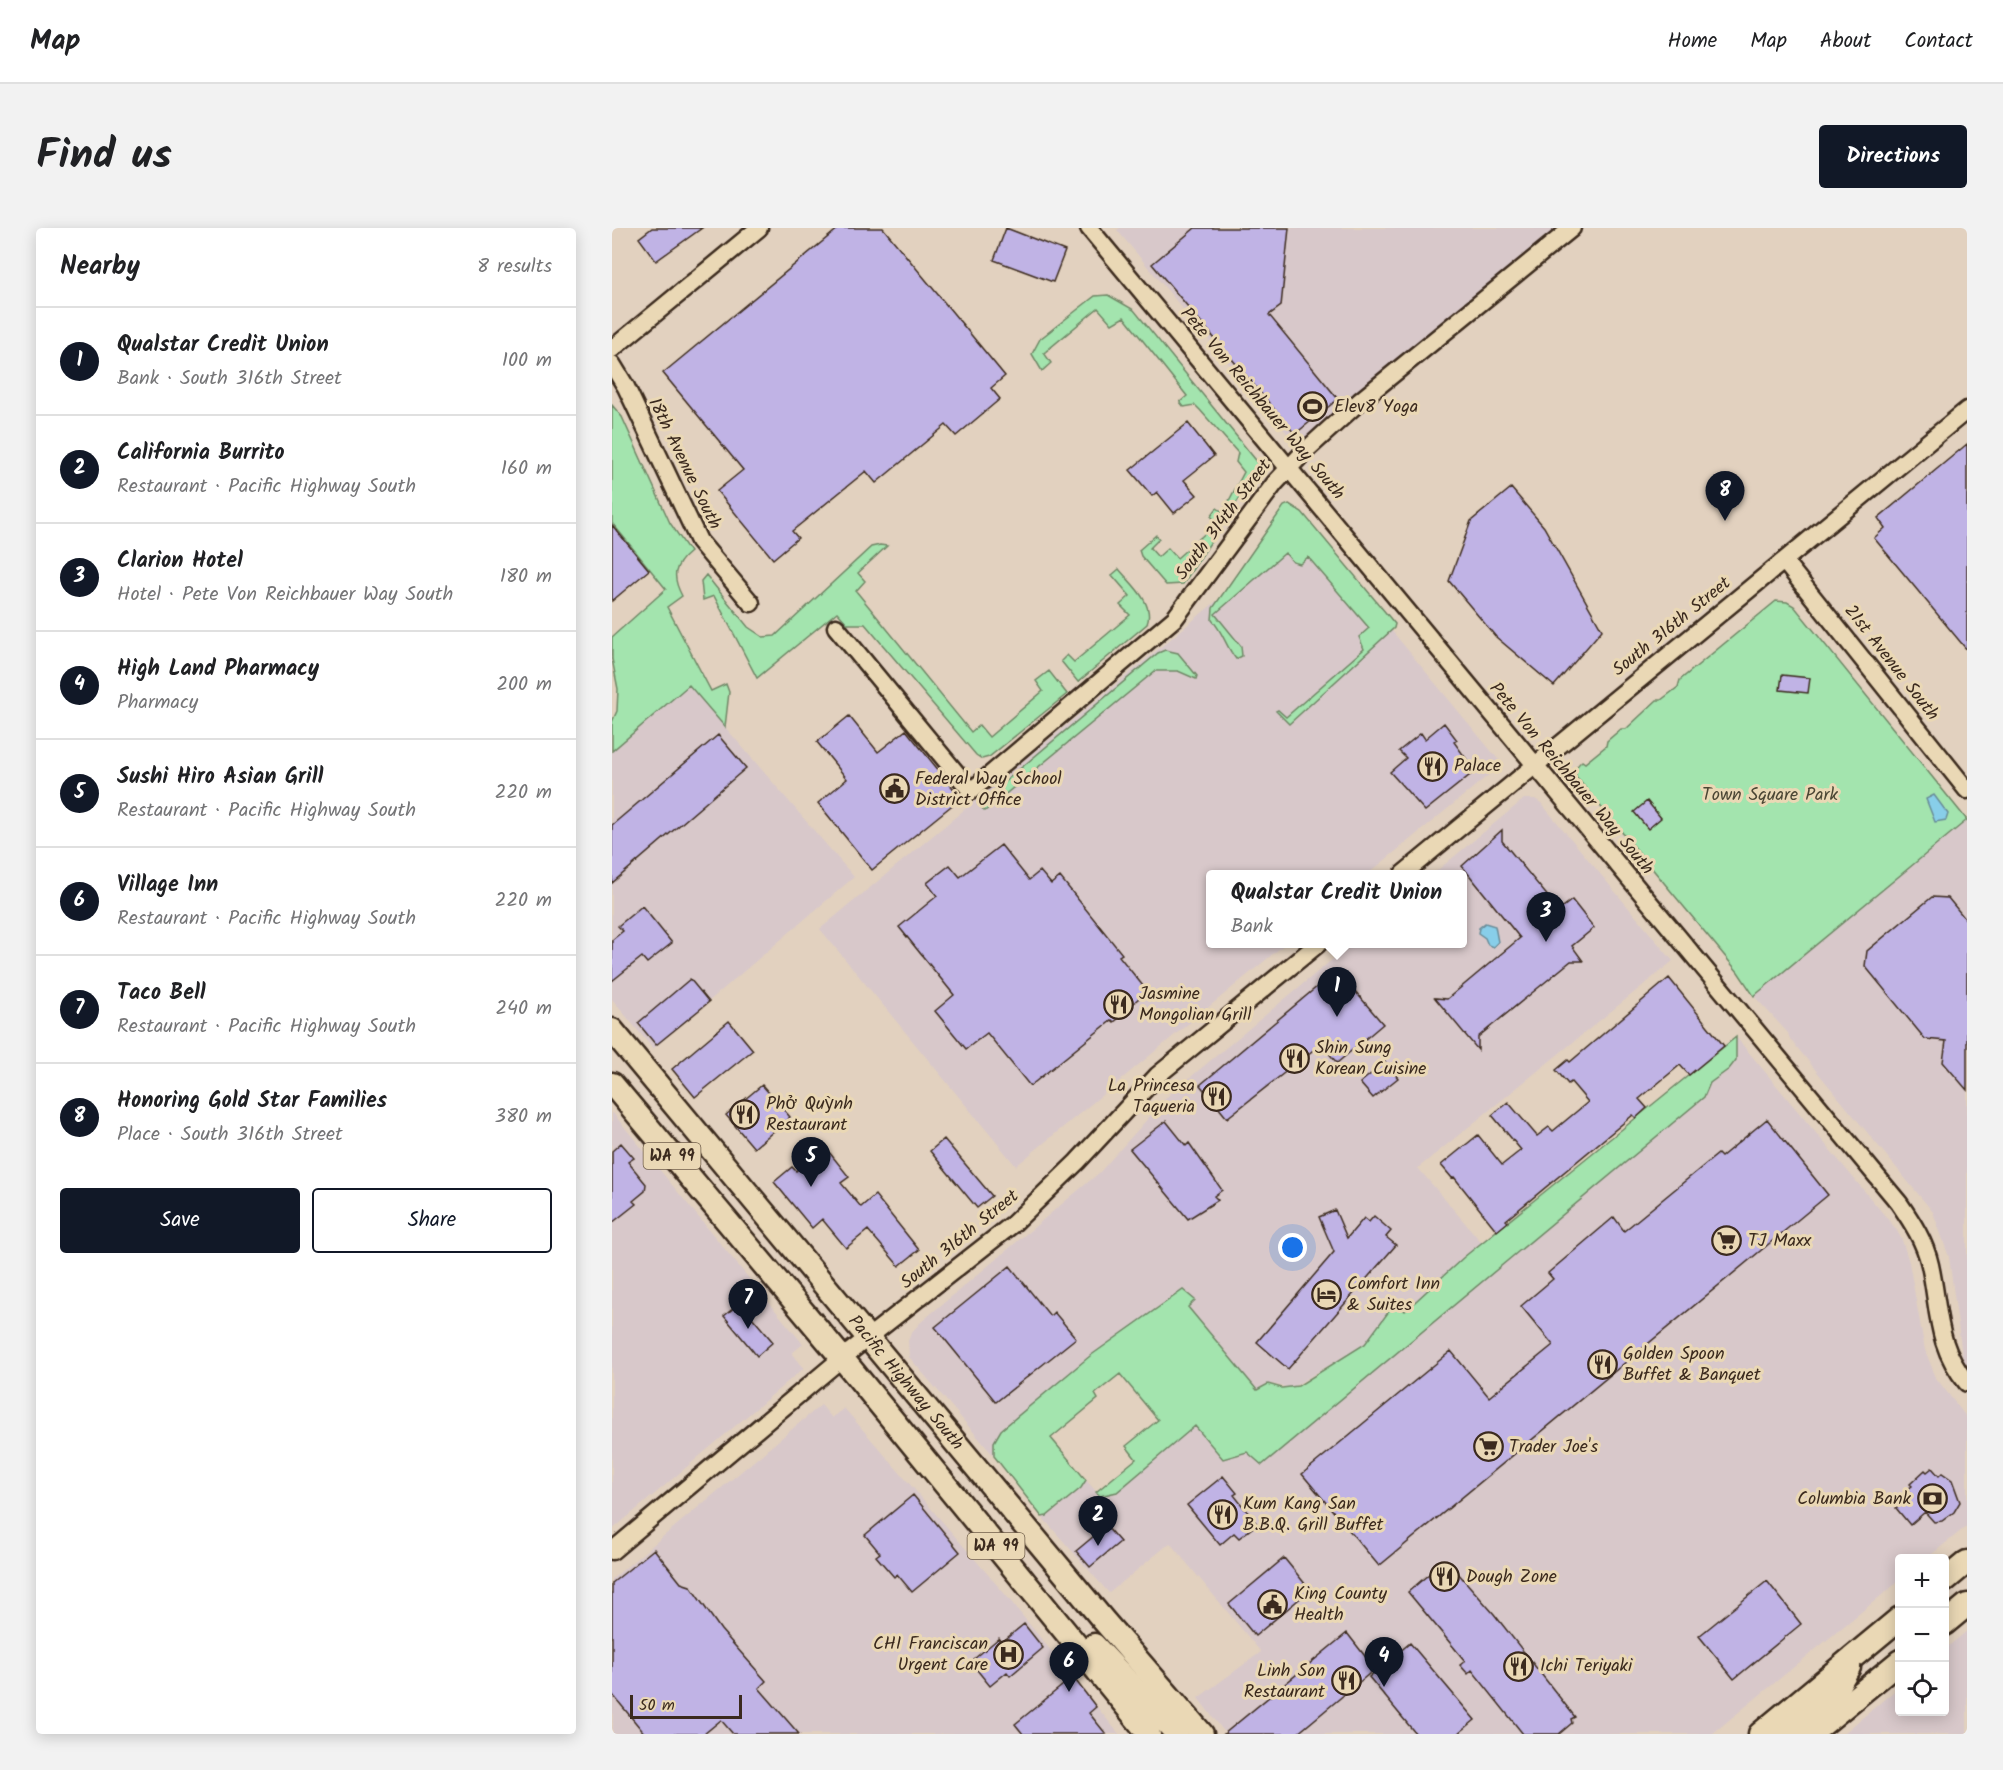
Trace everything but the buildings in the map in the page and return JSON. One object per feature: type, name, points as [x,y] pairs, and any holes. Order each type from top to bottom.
[{"type":"main road","name":"Pacific Highway South","points":[[612,1030],[1191,1733]]},
{"type":"main road","points":[[612,1054],[638,1085],[670,1099]]},
{"type":"main road","name":"Pacific Highway South","points":[[612,1084],[842,1358],[863,1388],[1048,1608],[1149,1734]]},
{"type":"main road","points":[[1949,1577],[1967,1562]]},
{"type":"main road","points":[[1949,1620],[1967,1605]]},
{"type":"main road","points":[[1048,1608],[1106,1654],[1191,1733]]},
{"type":"main road","points":[[1760,1734],[1895,1621]]},
{"type":"main road","points":[[1786,1734],[1832,1696],[1855,1655]]},
{"type":"main road","points":[[1811,1734],[1898,1662]]},
{"type":"street","points":[[612,349],[759,228]]},
{"type":"street","name":"Pete Von Reichbauer Way South","points":[[1089,228],[1289,466],[1534,767],[1905,1212],[1918,1233],[1928,1257],[1937,1321],[1945,1345],[1967,1383]]},
{"type":"street","name":"South 314th Street","points":[[836,627],[971,791],[1175,618],[1289,466],[1360,401],[1572,228]]},
{"type":"street","name":"18th Avenue South","points":[[612,364],[626,387],[699,541],[751,603]]},
{"type":"street","name":"South 316th Street","points":[[1407,870],[1967,410]]},
{"type":"street","name":"21st Avenue South","points":[[1784,561],[1961,769],[1967,790]]},
{"type":"street","name":"South 316th Street","points":[[612,1551],[842,1358],[1020,1219],[1158,1075],[1313,948]]},
{"type":"shaded area","points":[[1120,228],[1572,228],[1301,450],[1117,230]]},
{"type":"shaded area","points":[[1306,527],[1502,764],[1373,870],[1206,870],[1206,948],[1280,948],[1016,1166],[820,929]]},
{"type":"shaded area","points":[[689,685],[854,877],[653,1049],[612,999],[612,751]]},
{"type":"shaded area","points":[[1524,799],[1535,799],[1541,803],[1673,961],[1418,1168],[1483,1244],[1464,1257],[1405,1311],[1395,1303],[1365,1344],[1291,1388],[1271,1384],[1258,1391],[1187,1307],[1183,1290],[1090,1356],[1001,1430],[994,1442],[994,1456],[909,1357],[908,1341],[911,1333],[921,1322],[1099,1173],[1169,1095],[1346,948],[1467,948],[1467,870],[1438,870]]},
{"type":"shaded area","points":[[1967,820],[1967,1368],[1962,1355],[1949,1257],[1933,1212],[1790,1039],[1788,1033],[1754,996]]},
{"type":"shaded area","points":[[1736,1037],[1896,1229],[1902,1240],[1909,1262],[1925,1350],[1936,1378],[1967,1418],[1967,1526],[1932,1554],[1895,1554],[1895,1584],[1712,1734],[1226,1734],[1198,1698],[1261,1652],[1170,1543],[1109,1593],[1042,1517],[1081,1488],[1086,1480],[1100,1496],[1117,1492],[1195,1426],[1223,1458],[1247,1452],[1262,1464],[1704,1097],[1710,1083],[1729,1069],[1736,1060]]},
{"type":"shaded area","points":[[612,1112],[803,1344],[792,1353],[804,1368],[612,1530]]},
{"type":"shaded area","points":[[821,1405],[832,1418],[844,1408],[1004,1593],[1119,1734],[613,1734],[612,1579]]},
{"type":"shaded area","points":[[1967,1631],[1967,1734],[1843,1734],[1895,1690],[1895,1716],[1949,1716],[1949,1646]]},
{"type":"green space","points":[[1108,295],[1134,310],[1259,464],[1256,473],[1183,584],[1166,585],[1141,556],[1139,550],[1156,535],[1159,539],[1150,548],[1158,557],[1168,548],[1177,558],[1217,523],[1211,516],[1217,508],[1223,512],[1244,472],[1236,462],[1238,453],[1195,405],[1184,407],[1180,402],[1187,396],[1124,317],[1112,324],[1098,308],[1044,353],[1051,363],[1042,371],[1032,354],[1040,339],[1095,296]]},
{"type":"green space","points":[[612,405],[622,417],[670,523],[690,552],[680,562],[676,572],[682,596],[667,607],[711,691],[726,684],[729,692],[725,727],[689,685],[612,751],[612,722],[617,711],[618,689],[612,659],[612,637],[666,589],[612,523]]},
{"type":"green space","points":[[1289,504],[1302,512],[1395,624],[1394,628],[1289,724],[1276,711],[1278,710],[1286,717],[1364,649],[1359,637],[1369,628],[1308,557],[1300,564],[1293,562],[1285,553],[1215,614],[1241,646],[1242,656],[1236,659],[1212,620],[1213,608],[1284,506]]},
{"type":"green space","points":[[887,546],[858,573],[865,581],[856,591],[971,732],[979,725],[989,737],[1043,691],[1036,681],[1049,671],[1067,694],[989,757],[982,759],[976,755],[865,624],[848,624],[837,612],[757,678],[714,596],[703,600],[701,581],[706,575],[748,627],[763,637],[775,636],[871,547]]},
{"type":"green space","points":[[1119,569],[1145,601],[1149,616],[1147,624],[1078,682],[1061,661],[1067,655],[1074,662],[1130,615],[1120,605],[1130,596],[1112,575]]},
{"type":"green space","name":"Town Square Park","points":[[1776,601],[1787,602],[1794,606],[1967,820],[1754,996],[1738,972],[1577,778],[1576,771],[1582,761],[1585,763],[1606,746],[1607,741],[1621,729],[1626,729],[1657,700],[1661,700],[1678,687],[1680,680]]},
{"type":"green space","points":[[1165,650],[1178,653],[1197,676],[1196,679],[1178,671],[1155,671],[985,811],[978,804],[1158,653]]},
{"type":"green space","points":[[1736,1037],[1736,1060],[1729,1069],[1710,1083],[1704,1097],[1262,1465],[1247,1452],[1223,1459],[1195,1426],[1117,1492],[1100,1496],[1096,1492],[1136,1459],[1126,1446],[1158,1420],[1120,1374],[1095,1394],[1098,1399],[1051,1438],[1086,1480],[1081,1488],[1047,1516],[1042,1517],[994,1456],[994,1442],[1001,1430],[1090,1356],[1183,1290],[1195,1300],[1188,1307],[1257,1390],[1268,1384],[1282,1388],[1298,1386],[1365,1344],[1395,1303],[1405,1311],[1464,1257]]},
{"type":"water","points":[[1934,795],[1948,814],[1946,820],[1935,822],[1926,799]]},
{"type":"water","points":[[1485,923],[1495,926],[1498,942],[1493,947],[1488,945],[1485,938],[1478,933],[1479,928]]},
{"type":"place","name":"Elev8 Yoga","points":[[1313,407]]},
{"type":"place","name":"Honoring Gold Star Families","points":[[1725,521]]},
{"type":"place","name":"Palace","points":[[1433,766]]},
{"type":"place","name":"Federal Way School District Office","points":[[894,789]]},
{"type":"place","name":"Clarion Hotel","points":[[1546,942]]},
{"type":"place","name":"Jasmine Mongolian Grill","points":[[1118,1004]]},
{"type":"place","name":"Qualstar Credit Union","points":[[1337,1017]]},
{"type":"place","name":"Shin Sung Korean Cuisine","points":[[1294,1058]]},
{"type":"place","name":"La Princesa Taqueria","points":[[1216,1096]]},
{"type":"place","name":"Phở Quỳnh Restaurant","points":[[745,1114]]},
{"type":"place","name":"Sushi Hiro Asian Grill","points":[[811,1187]]},
{"type":"place","name":"TJ Maxx","points":[[1727,1241]]},
{"type":"place","name":"Comfort Inn & Suites","points":[[1326,1294]]},
{"type":"place","name":"Taco Bell","points":[[748,1329]]},
{"type":"place","name":"Golden Spoon Buffet & Banquet","points":[[1602,1364]]},
{"type":"place","name":"Trader Joe's","points":[[1488,1447]]},
{"type":"place","name":"Columbia Bank","points":[[1932,1499]]},
{"type":"place","name":"Kum Kang San B.B.Q. Grill Buffet","points":[[1222,1514]]},
{"type":"place","name":"California Burrito","points":[[1098,1546]]},
{"type":"place","name":"Dough Zone","points":[[1445,1577]]},
{"type":"place","name":"King County Health","points":[[1273,1604]]},
{"type":"place","name":"CHI Franciscan Urgent Care","points":[[1009,1654]]},
{"type":"place","name":"Ichi Teriyaki","points":[[1519,1666]]},
{"type":"place","name":"Linh Son Restaurant","points":[[1346,1681]]},
{"type":"place","name":"High Land Pharmacy","points":[[1384,1687]]},
{"type":"place","name":"Village Inn","points":[[1069,1692]]}]
